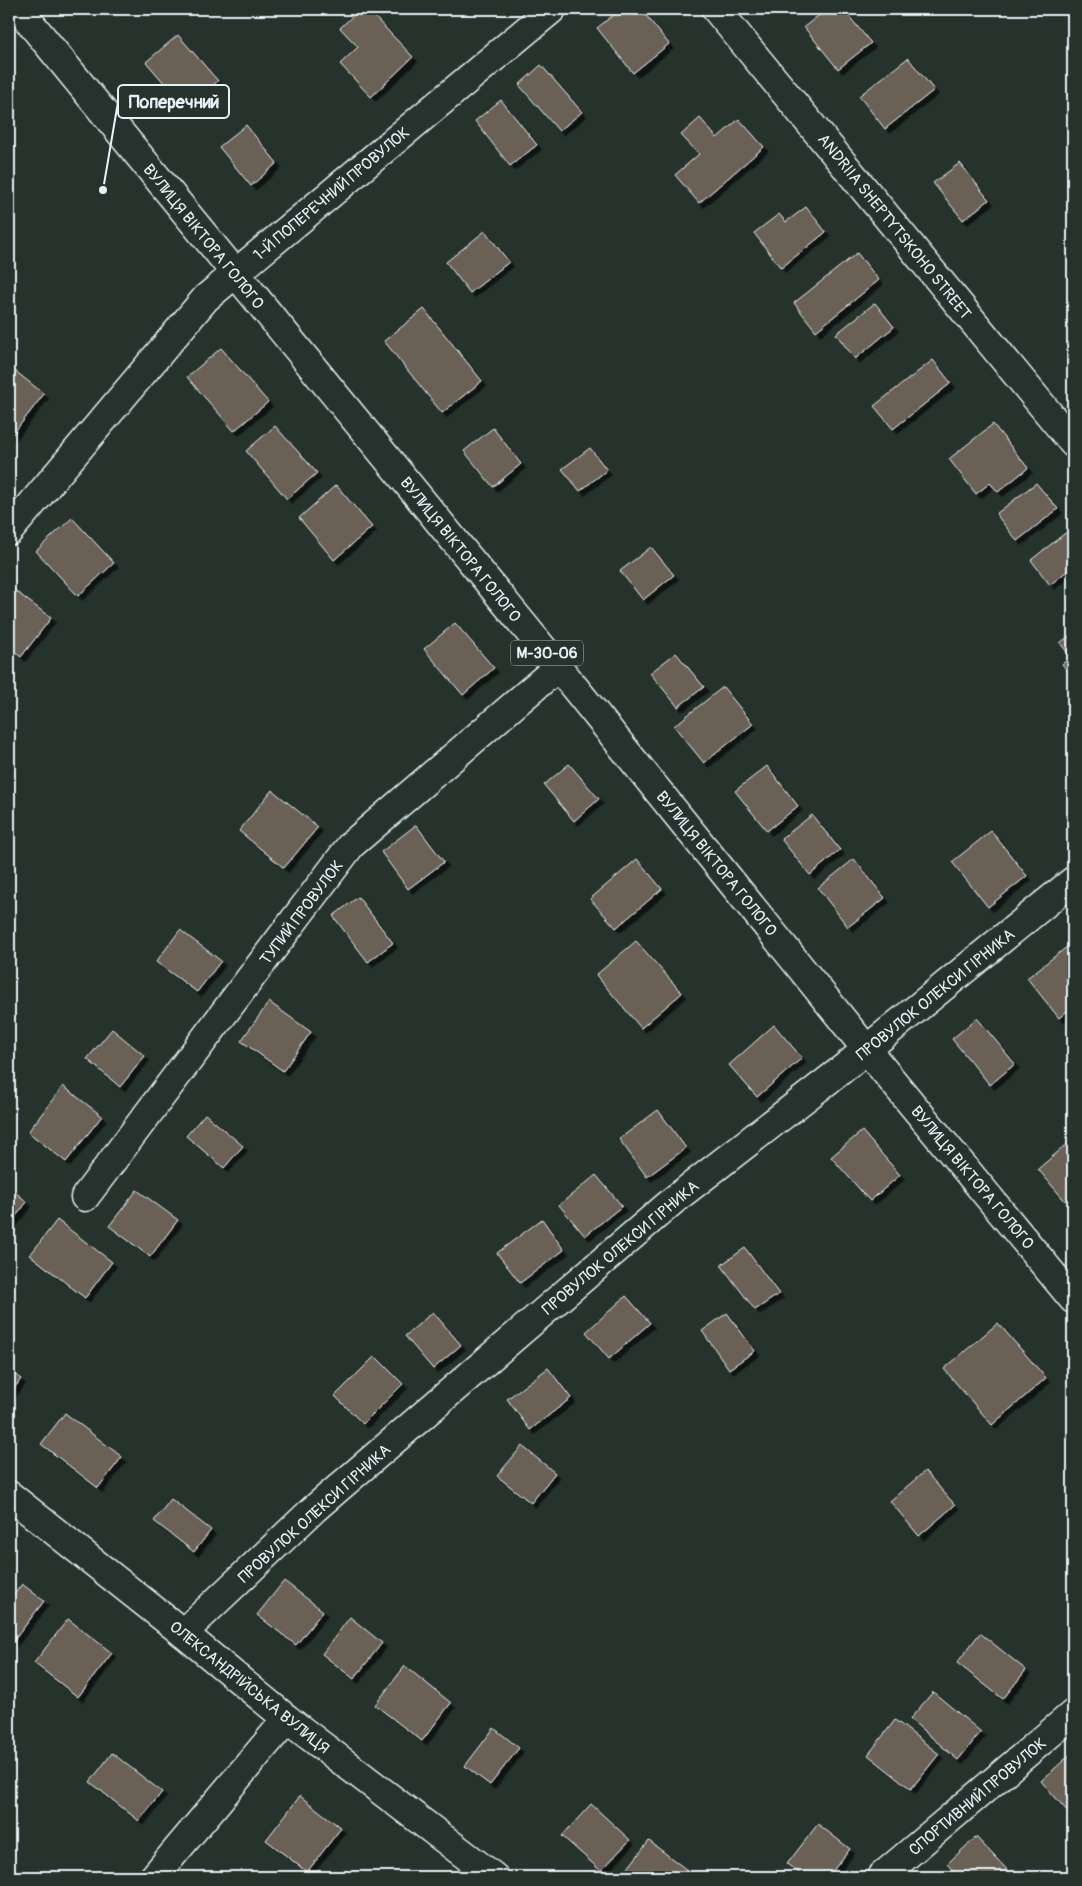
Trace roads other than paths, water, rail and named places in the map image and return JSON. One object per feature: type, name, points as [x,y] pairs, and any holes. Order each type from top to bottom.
[{"type":"street","name":"ВУЛИЦЯ ВІКТОРА ГОЛОГО","points":[[19,9],[1073,1299]]},
{"type":"street","name":"1-Й ПОПЕРЕЧНИЙ ПРОВУЛОК","points":[[9,531],[206,298],[552,9]]},
{"type":"street","name":"ANDRIIA SHEPTYTSKOHO STREET","points":[[716,9],[1073,444]]},
{"type":"street","name":"ТУПИЙ ПРОВУЛОК","points":[[85,1197],[351,846],[558,667]]},
{"type":"street","name":"ПРОВУЛОК ОЛЕКСИ ГІРНИКА","points":[[183,1633],[314,1509],[675,1198],[868,1050],[1073,881]]},
{"type":"street","name":"ОЛЕКСАНДРІЙСЬКА ВУЛИЦЯ","points":[[9,1495],[288,1719],[494,1877]]},
{"type":"street","name":"СПОРТИВНИЙ ПРОВУЛОК","points":[[882,1877],[1073,1714]]},
{"type":"street","points":[[154,1877],[288,1719]]},
{"type":"place","name":"Поперечний","points":[[103,190]]}]
